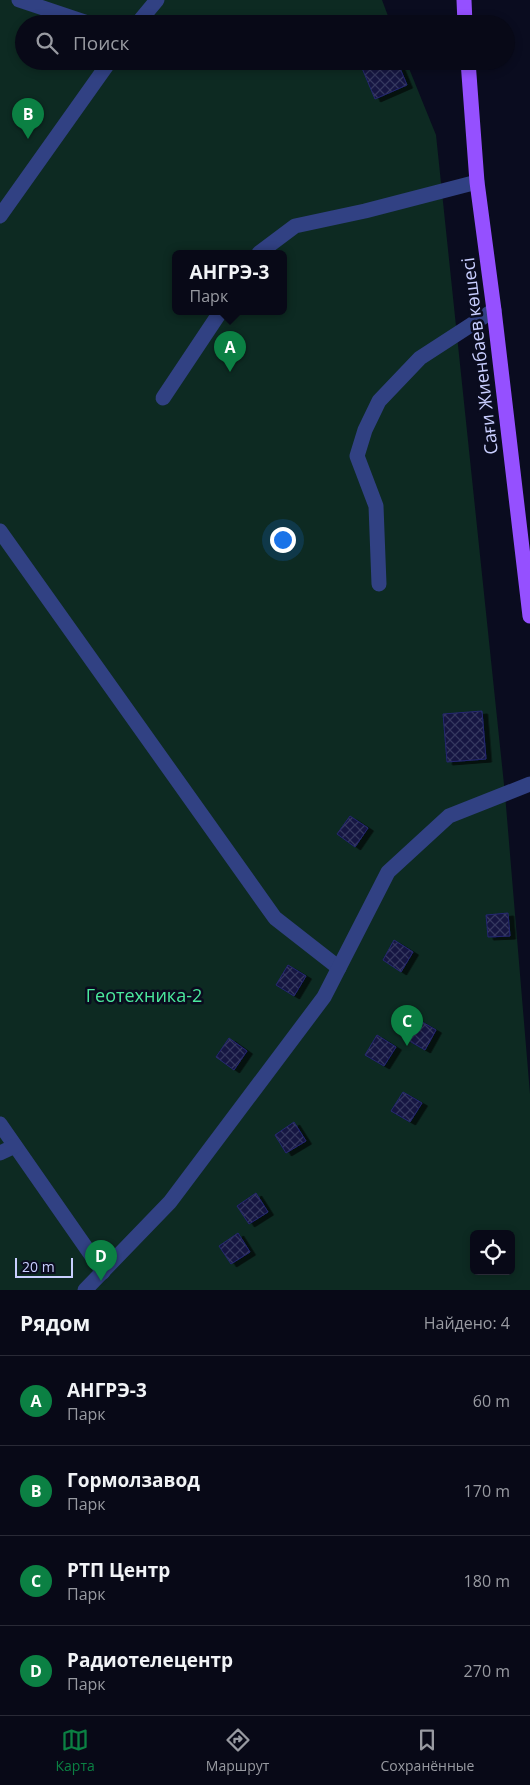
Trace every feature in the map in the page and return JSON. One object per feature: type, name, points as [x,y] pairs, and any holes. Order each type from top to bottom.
[{"type":"main road","points":[[464,0],[465,15]]},
{"type":"main road","name":"Сағи Жиенбаев көшесі","points":[[469,70],[477,182],[530,616]]},
{"type":"lane","points":[[19,0],[64,15]]},
{"type":"lane","points":[[144,15],[157,0]]},
{"type":"lane","points":[[0,216],[104,70]]},
{"type":"lane","points":[[263,250],[296,226],[365,211],[477,182]]},
{"type":"lane","points":[[380,584],[376,506],[356,456],[365,430],[379,401],[420,358],[494,310]]},
{"type":"lane","points":[[164,398],[218,315]]},
{"type":"lane","points":[[0,531],[275,918],[339,968]]},
{"type":"lane","points":[[85,1290],[170,1202],[324,997],[388,872],[449,816],[530,784]]},
{"type":"lane","points":[[0,1124],[103,1272]]},
{"type":"lane","points":[[0,1153],[15,1146]]},
{"type":"green space","name":"Геотехника-2","points":[[0,0],[382,0],[388,15],[15,15],[15,70],[410,70],[436,135],[505,794],[530,1094],[530,1290],[0,1290]]},
{"type":"building","points":[[363,70],[401,70],[407,85],[375,99]]},
{"type":"building","points":[[482,711],[486,759],[447,762],[443,714]]},
{"type":"building","points":[[350,816],[368,828],[355,847],[337,834]]},
{"type":"building","points":[[508,913],[510,936],[488,937],[486,915]]},
{"type":"building","points":[[394,940],[413,952],[401,972],[383,960]]},
{"type":"building","points":[[288,965],[306,976],[294,996],[276,985]]},
{"type":"building","points":[[417,1019],[436,1030],[425,1050],[406,1039]]},
{"type":"building","points":[[377,1035],[396,1047],[384,1066],[365,1055]]},
{"type":"building","points":[[229,1038],[247,1051],[234,1070],[216,1057]]},
{"type":"building","points":[[403,1092],[422,1103],[410,1122],[391,1111]]},
{"type":"building","points":[[294,1122],[306,1141],[286,1153],[275,1135]]},
{"type":"building","points":[[256,1193],[268,1212],[249,1224],[237,1206]]},
{"type":"building","points":[[238,1233],[250,1252],[231,1264],[219,1246]]},
{"type":"place","name":"Гормолзавод","points":[[28,139]]},
{"type":"place","name":"АНГРЭ-3","points":[[230,372]]},
{"type":"place","name":"РТП Центр","points":[[407,1046]]},
{"type":"place","name":"Радиотелецентр","points":[[101,1281]]}]
